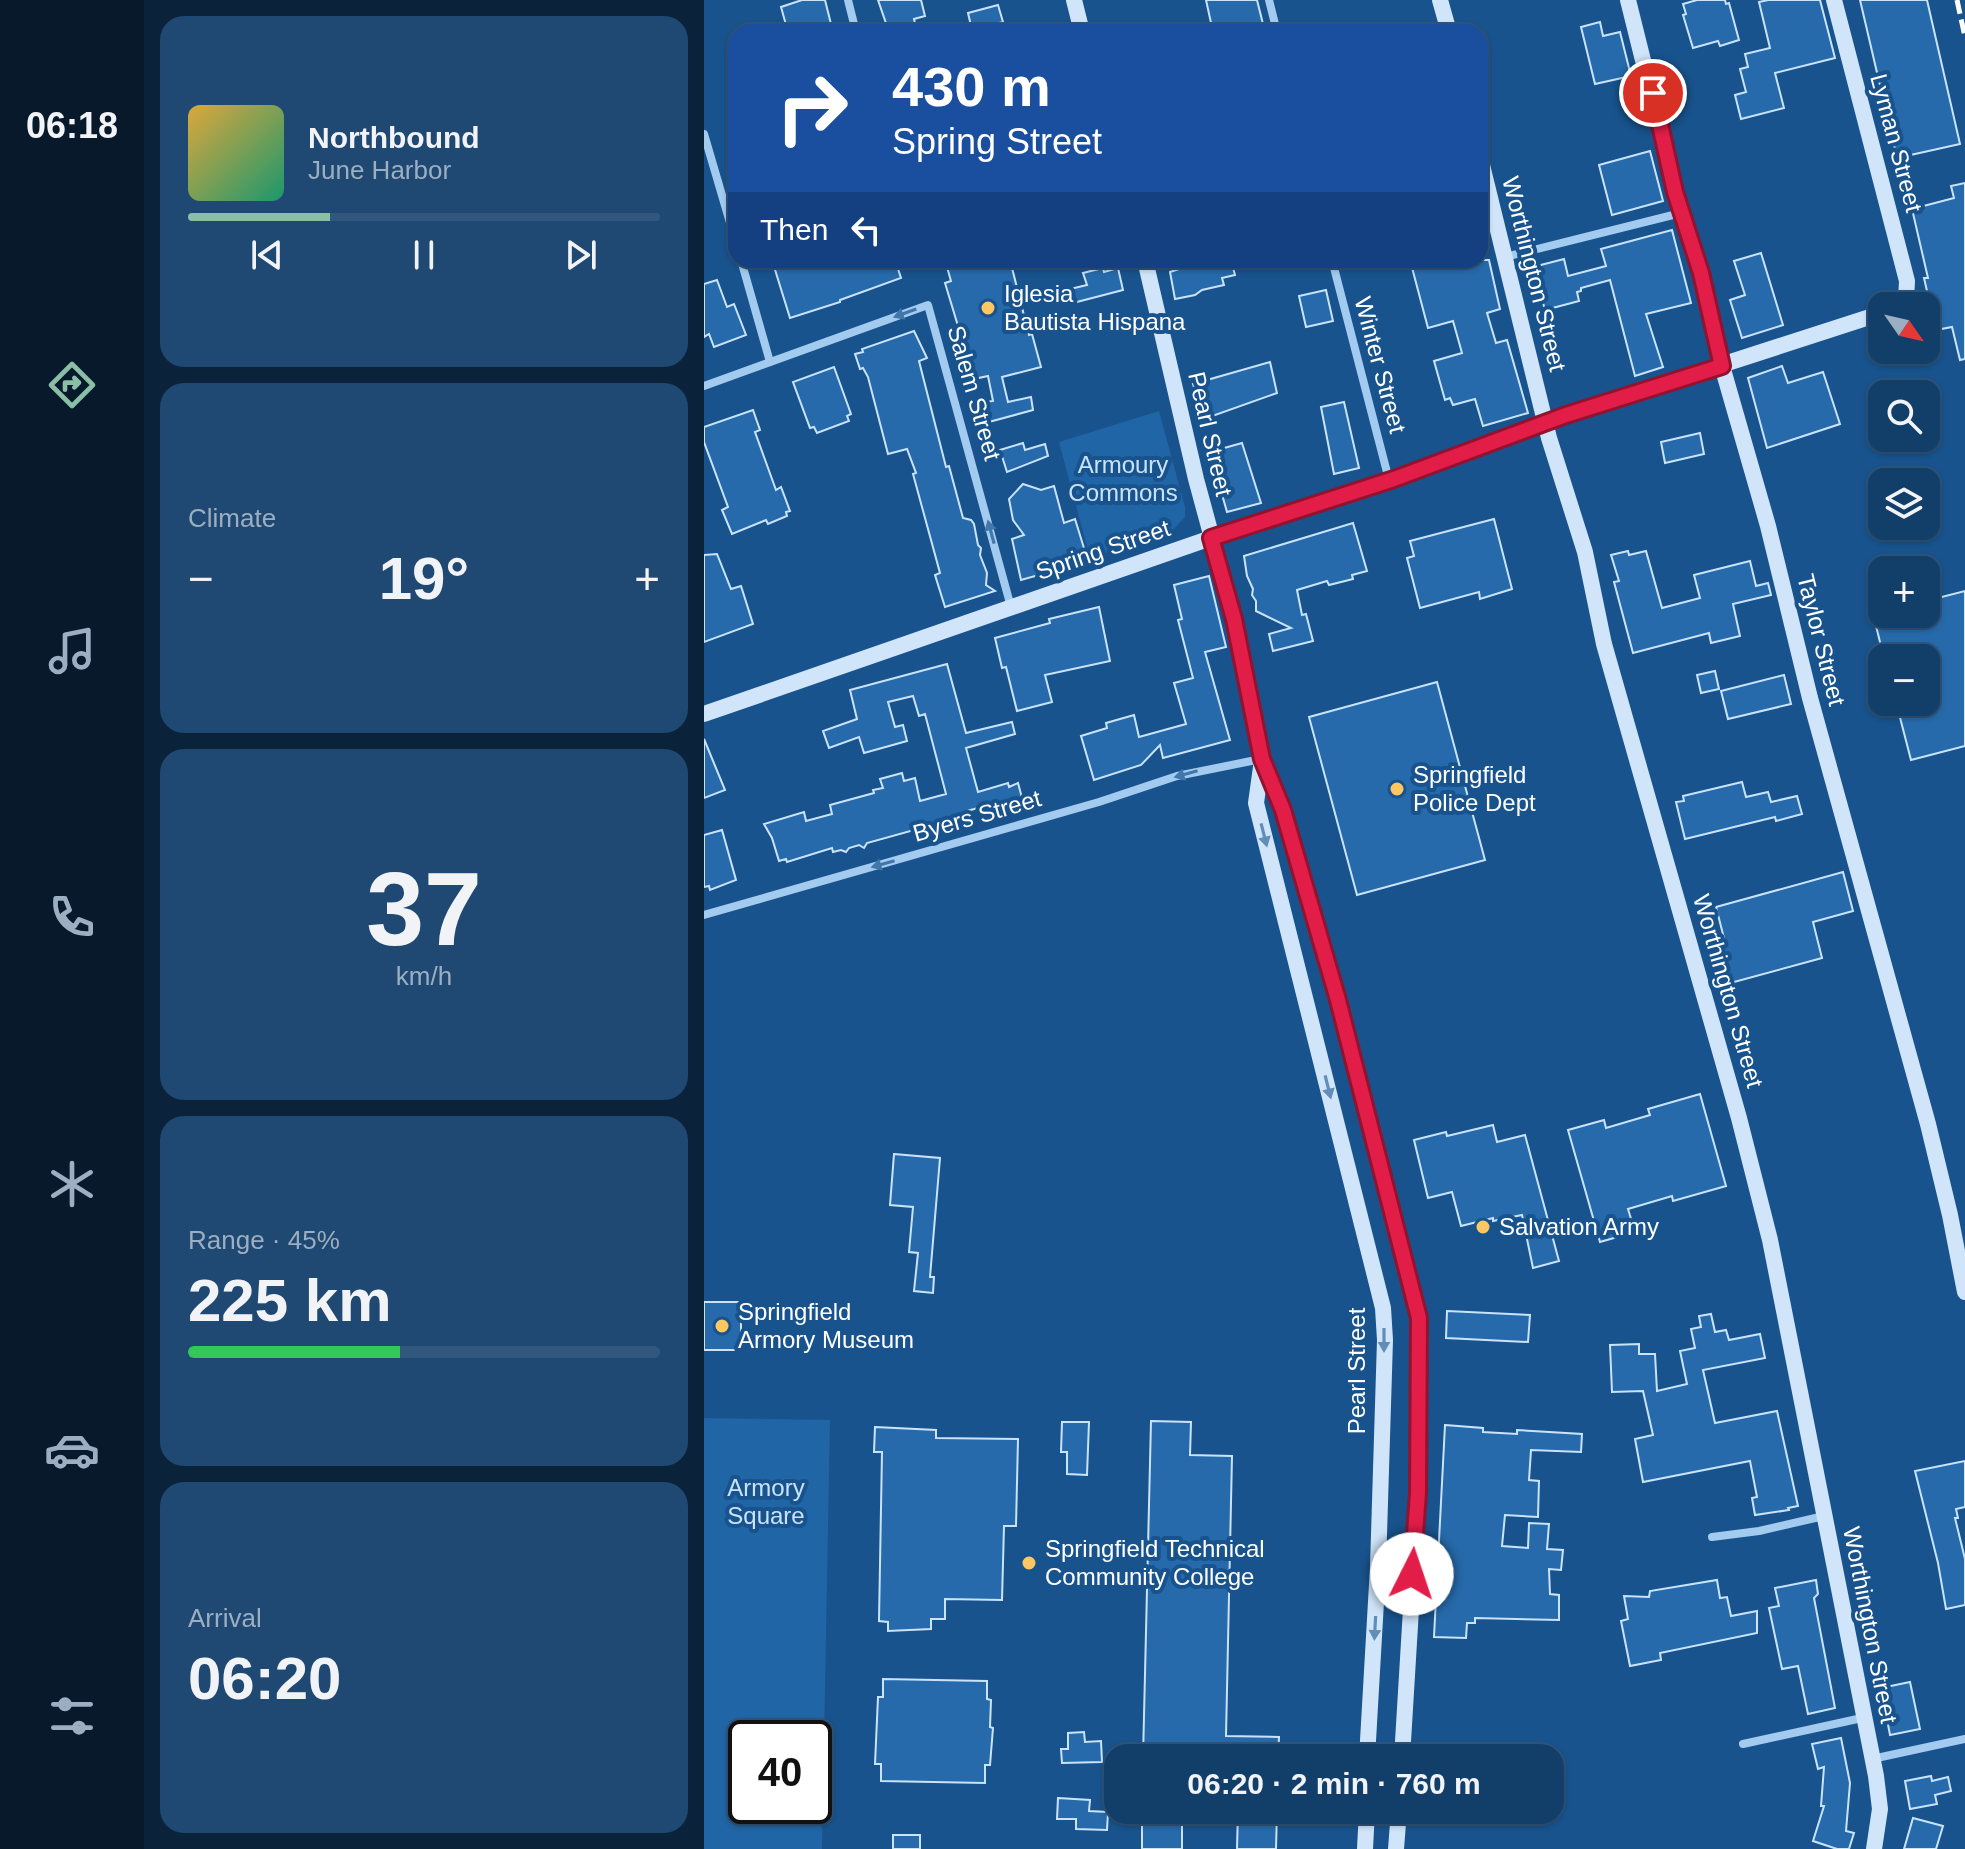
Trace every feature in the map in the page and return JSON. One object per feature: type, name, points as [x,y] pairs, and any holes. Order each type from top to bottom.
[{"type":"street","points":[[848,0],[854,24]]},
{"type":"street","points":[[1074,0],[1080,24]]},
{"type":"street","points":[[1269,0],[1275,24]]},
{"type":"street","points":[[1440,0],[1447,24]]},
{"type":"street","name":"Taylor Street","points":[[1628,0],[1681,213],[1701,273],[1722,366],[1762,504],[1810,698],[1928,1124],[1965,1292]]},
{"type":"street","name":"Lyman Street","points":[[1834,0],[1907,281],[1904,292]]},
{"type":"street","points":[[704,134],[728,216]]},
{"type":"street","name":"Worthington Street","points":[[1488,189],[1545,422],[1585,552],[1609,664],[1765,1217],[1872,1759],[1880,1809],[1874,1849]]},
{"type":"street","points":[[1505,257],[1681,213]]},
{"type":"street","points":[[704,386],[770,362],[743,268]]},
{"type":"street","name":"Pearl Street","points":[[1147,268],[1211,538],[1234,619],[1262,759],[1283,810],[1326,957],[1419,1318],[1418,1493],[1403,1744]]},
{"type":"street","name":"Winter Street","points":[[1334,268],[1389,481]]},
{"type":"street","name":"Salem Street","points":[[770,362],[928,305],[1011,607]]},
{"type":"street","name":"Spring Street","points":[[704,714],[1211,538],[1389,481],[1545,422],[1868,318]]},
{"type":"street","name":"Pearl Street","points":[[1262,759],[1256,803],[1383,1308],[1385,1340],[1378,1567],[1368,1744]]},
{"type":"street","name":"Byers Street","points":[[704,915],[1089,805],[1177,776],[1262,759]]},
{"type":"street","points":[[1297,965],[1326,957]]},
{"type":"street","points":[[1371,1254],[1401,1246]]},
{"type":"street","points":[[1712,1537],[1759,1531],[1824,1516]]},
{"type":"street","points":[[1743,1744],[1862,1718]]},
{"type":"street","points":[[1872,1759],[1965,1739]]},
{"type":"street","points":[[1365,1849],[1366,1824]]},
{"type":"street","points":[[1396,1849],[1398,1824]]},
{"type":"green space","name":"Armoury Commons","points":[[1159,411],[1185,517],[1173,530],[1090,558],[1059,442]]},
{"type":"green space","name":"Armory Square","points":[[704,1418],[830,1420],[824,1720],[728,1720],[728,1824],[822,1824],[822,1849],[704,1849]]},
{"type":"building","points":[[802,0],[825,0],[831,24],[786,24],[781,7]]},
{"type":"building","points":[[878,0],[921,0],[925,16],[914,19],[915,24],[886,24]]},
{"type":"building","points":[[1206,0],[1257,0],[1263,24],[1211,24]]},
{"type":"building","points":[[1697,0],[1725,0],[1726,4],[1729,3],[1739,40],[1720,46],[1718,41],[1693,48],[1683,15],[1686,14],[1683,4]]},
{"type":"building","points":[[1820,0],[1835,58],[1775,73],[1784,108],[1741,119],[1735,95],[1746,92],[1740,69],[1748,67],[1745,54],[1770,48],[1759,2]]},
{"type":"building","points":[[1860,0],[1927,0],[1960,144],[1897,158]]},
{"type":"building","points":[[998,5],[1003,22],[971,24],[968,13]]},
{"type":"building","points":[[1600,22],[1603,36],[1620,32],[1631,76],[1595,84],[1581,27]]},
{"type":"building","points":[[1650,151],[1663,201],[1612,215],[1599,165]]},
{"type":"building","points":[[1965,183],[1965,359],[1960,360],[1952,327],[1940,329],[1940,292],[1927,292],[1924,278],[1928,278],[1912,209],[1954,198],[1951,186]]},
{"type":"building","points":[[1672,230],[1691,303],[1646,314],[1663,367],[1635,376],[1610,280],[1581,288],[1577,292],[1579,301],[1545,310],[1533,267],[1564,259],[1568,276],[1606,266],[1601,249]]},
{"type":"building","points":[[1761,253],[1783,325],[1742,338],[1730,300],[1745,295],[1734,261]]},
{"type":"building","points":[[1489,260],[1500,309],[1487,313],[1496,343],[1507,340],[1528,413],[1483,426],[1475,399],[1453,405],[1450,398],[1445,400],[1434,361],[1462,353],[1453,321],[1428,328],[1412,268],[1488,268]]},
{"type":"building","points":[[774,268],[898,268],[901,278],[790,318]]},
{"type":"building","points":[[947,268],[1012,268],[1029,335],[1032,334],[1041,367],[1002,377],[1008,402],[1031,397],[1033,410],[989,422],[985,402],[993,401],[988,376],[974,379],[945,283],[951,281]]},
{"type":"building","points":[[1103,268],[1104,272],[1118,268],[1123,290],[1073,303],[1070,289],[1087,285],[1083,273]]},
{"type":"building","points":[[1182,268],[1233,268],[1235,275],[1222,278],[1224,285],[1175,299],[1170,272]]},
{"type":"building","points":[[717,280],[727,307],[734,304],[746,335],[714,347],[709,334],[704,337],[704,284]]},
{"type":"building","points":[[1326,290],[1333,321],[1306,327],[1299,296]]},
{"type":"building","points":[[914,331],[927,358],[919,361],[946,467],[949,466],[963,518],[974,524],[987,573],[986,585],[995,591],[945,607],[935,575],[940,573],[913,474],[916,473],[907,449],[888,454],[868,377],[863,368],[860,369],[855,354]]},
{"type":"building","points":[[1270,362],[1277,393],[1204,419],[1193,384]]},
{"type":"building","points":[[1782,366],[1788,383],[1823,372],[1840,424],[1767,448],[1748,378]]},
{"type":"building","points":[[834,367],[851,414],[847,416],[849,421],[817,433],[814,427],[810,428],[793,382]]},
{"type":"building","points":[[1344,402],[1359,468],[1334,474],[1321,407]]},
{"type":"building","points":[[753,410],[760,430],[755,432],[776,490],[781,487],[790,511],[786,512],[787,516],[768,524],[766,520],[732,534],[722,510],[728,507],[704,442],[704,427]]},
{"type":"building","points":[[1700,433],[1704,454],[1665,463],[1661,442]]},
{"type":"building","points":[[1023,443],[1025,450],[1045,444],[1048,456],[1007,472],[1000,450]]},
{"type":"building","points":[[1242,443],[1261,503],[1227,512],[1210,452]]},
{"type":"building","points":[[1023,484],[1041,490],[1054,486],[1064,523],[1075,519],[1088,561],[1021,580],[1012,539],[1024,535],[1013,520],[1009,499]]},
{"type":"building","points":[[1494,519],[1512,589],[1480,599],[1479,592],[1420,608],[1407,558],[1414,556],[1410,541]]},
{"type":"building","points":[[1353,523],[1367,571],[1352,575],[1353,579],[1329,585],[1327,581],[1297,590],[1302,615],[1306,614],[1313,641],[1273,651],[1269,634],[1291,628],[1256,611],[1244,556]]},
{"type":"building","points":[[1628,551],[1629,555],[1646,551],[1662,608],[1700,598],[1694,575],[1750,561],[1756,586],[1768,583],[1771,595],[1733,604],[1740,636],[1711,643],[1709,633],[1633,653],[1614,582],[1619,581],[1611,555]]},
{"type":"building","points":[[717,554],[731,589],[741,586],[753,624],[704,642],[704,555]]},
{"type":"building","points":[[1209,576],[1226,647],[1205,652],[1230,740],[1163,758],[1160,745],[1141,765],[1094,780],[1081,736],[1107,728],[1106,723],[1134,715],[1139,737],[1186,724],[1174,683],[1193,678],[1178,620],[1182,619],[1174,585]]},
{"type":"building","points":[[1965,591],[1965,746],[1911,760],[1900,716],[1940,716],[1940,644],[1880,644],[1876,628],[1940,628],[1940,597]]},
{"type":"building","points":[[1099,607],[1110,661],[1045,675],[1052,702],[1017,711],[995,638],[1050,623],[1049,619]]},
{"type":"building","points":[[947,664],[966,733],[1012,722],[1015,734],[966,748],[978,792],[1018,783],[1022,798],[967,811],[968,815],[867,843],[864,848],[859,845],[846,852],[833,852],[832,848],[787,862],[786,859],[779,861],[764,824],[804,812],[806,821],[832,814],[830,805],[874,793],[873,790],[883,788],[880,779],[902,773],[904,781],[915,778],[920,801],[946,794],[925,714],[919,716],[913,696],[888,702],[895,727],[903,725],[907,741],[864,753],[859,737],[829,748],[823,731],[857,719],[850,690]]},
{"type":"building","points":[[1715,671],[1719,689],[1701,693],[1697,675]]},
{"type":"building","points":[[1784,675],[1791,704],[1728,719],[1721,691]]},
{"type":"building","name":"Springfield Police Dept","points":[[1437,682],[1485,860],[1357,895],[1309,717]]},
{"type":"building","points":[[704,739],[725,790],[704,798]]},
{"type":"building","points":[[1742,782],[1746,797],[1768,792],[1771,802],[1797,796],[1802,814],[1776,821],[1775,817],[1685,839],[1676,802],[1684,801],[1683,796]]},
{"type":"building","points":[[722,830],[736,880],[710,890],[709,886],[704,887],[704,835]]},
{"type":"building","points":[[1843,872],[1853,911],[1813,922],[1822,958],[1723,985],[1713,949],[1726,946],[1716,907]]},
{"type":"building","points":[[1700,1094],[1726,1186],[1673,1201],[1672,1196],[1628,1209],[1635,1232],[1600,1242],[1568,1130],[1604,1120],[1606,1128],[1650,1115],[1648,1109]]},
{"type":"building","points":[[1493,1125],[1497,1142],[1525,1135],[1559,1261],[1533,1268],[1522,1215],[1461,1226],[1452,1192],[1428,1198],[1414,1140]]},
{"type":"building","points":[[894,1154],[940,1158],[930,1277],[934,1277],[933,1293],[914,1291],[918,1253],[909,1252],[913,1207],[890,1205]]},
{"type":"building","name":"Springfield Armory Museum","points":[[704,1302],[741,1302],[741,1350],[704,1350]]},
{"type":"building","points":[[1447,1311],[1530,1315],[1528,1342],[1446,1338]]},
{"type":"building","points":[[1711,1314],[1715,1332],[1726,1330],[1729,1340],[1760,1334],[1765,1358],[1703,1370],[1715,1423],[1777,1411],[1798,1506],[1789,1510],[1755,1515],[1752,1498],[1757,1497],[1750,1461],[1643,1482],[1635,1439],[1653,1435],[1643,1391],[1612,1392],[1610,1345],[1639,1344],[1639,1354],[1655,1354],[1657,1391],[1687,1384],[1680,1351],[1695,1348],[1691,1329],[1701,1327],[1699,1316]]},
{"type":"building","points":[[1151,1421],[1191,1422],[1190,1455],[1232,1456],[1226,1736],[1279,1737],[1279,1744],[1143,1744]]},
{"type":"building","points":[[1062,1422],[1089,1422],[1087,1475],[1067,1474],[1067,1452],[1061,1452]]},
{"type":"building","points":[[1445,1425],[1483,1428],[1483,1432],[1517,1434],[1517,1430],[1582,1434],[1581,1452],[1531,1450],[1529,1480],[1539,1481],[1538,1517],[1505,1515],[1502,1546],[1528,1548],[1529,1523],[1549,1524],[1547,1549],[1563,1550],[1561,1570],[1549,1569],[1550,1594],[1559,1595],[1559,1620],[1475,1618],[1475,1623],[1467,1623],[1466,1638],[1434,1637]]},
{"type":"building","points":[[875,1427],[936,1430],[936,1438],[1018,1439],[1016,1526],[1004,1526],[1002,1600],[945,1599],[945,1619],[931,1619],[931,1629],[888,1631],[888,1622],[879,1621],[882,1452],[874,1452]]},
{"type":"building","points":[[1965,1461],[1965,1507],[1956,1509],[1958,1518],[1955,1518],[1965,1559],[1965,1605],[1946,1609],[1915,1471]]},
{"type":"building","points":[[1717,1580],[1720,1598],[1727,1597],[1731,1616],[1757,1611],[1757,1633],[1660,1653],[1661,1660],[1630,1666],[1621,1621],[1628,1619],[1624,1596],[1649,1597],[1650,1591]]},
{"type":"building","points":[[1816,1580],[1818,1594],[1814,1598],[1835,1708],[1808,1714],[1798,1666],[1782,1669],[1769,1608],[1779,1606],[1775,1588]]},
{"type":"building","points":[[883,1679],[987,1681],[987,1699],[991,1700],[990,1727],[993,1728],[990,1765],[985,1765],[985,1783],[881,1781],[881,1764],[875,1764],[878,1697],[883,1697]]},
{"type":"building","points":[[1910,1682],[1920,1729],[1890,1735],[1881,1688]]},
{"type":"building","points":[[1084,1732],[1085,1742],[1101,1741],[1102,1762],[1062,1763],[1061,1749],[1068,1749],[1068,1733]]},
{"type":"building","points":[[1841,1738],[1850,1783],[1846,1831],[1854,1833],[1849,1849],[1837,1849],[1813,1841],[1824,1806],[1821,1806],[1824,1767],[1818,1769],[1812,1744]]},
{"type":"building","points":[[1931,1776],[1932,1781],[1948,1777],[1951,1791],[1935,1795],[1937,1804],[1910,1809],[1905,1781]]},
{"type":"building","points":[[1058,1798],[1090,1800],[1089,1811],[1104,1812],[1107,1830],[1076,1829],[1076,1819],[1057,1819]]},
{"type":"building","points":[[1913,1818],[1943,1826],[1936,1849],[1904,1849]]},
{"type":"building","points":[[1142,1824],[1182,1824],[1182,1849],[1142,1849]]},
{"type":"building","points":[[1238,1824],[1277,1824],[1276,1849],[1237,1849]]},
{"type":"building","points":[[893,1835],[920,1835],[920,1849],[893,1849]]},
{"type":"railway","points":[[1957,0],[1965,37]]},
{"type":"place","name":"Iglesia Bautista Hispana","points":[[988,308]]},
{"type":"place","name":"Springfield Police Dept","points":[[1397,789]]},
{"type":"place","name":"Salvation Army","points":[[1483,1227]]},
{"type":"place","name":"Springfield Armory Museum","points":[[722,1326]]},
{"type":"place","name":"Springfield Technical Community College","points":[[1029,1563]]},
{"type":"route","points":[[1412,1574],[1418,1493],[1419,1318],[1338,1000],[1283,810],[1262,759],[1240,645],[1211,538],[1429,467],[1566,415],[1722,366],[1701,273],[1675,192],[1653,93]]}]
